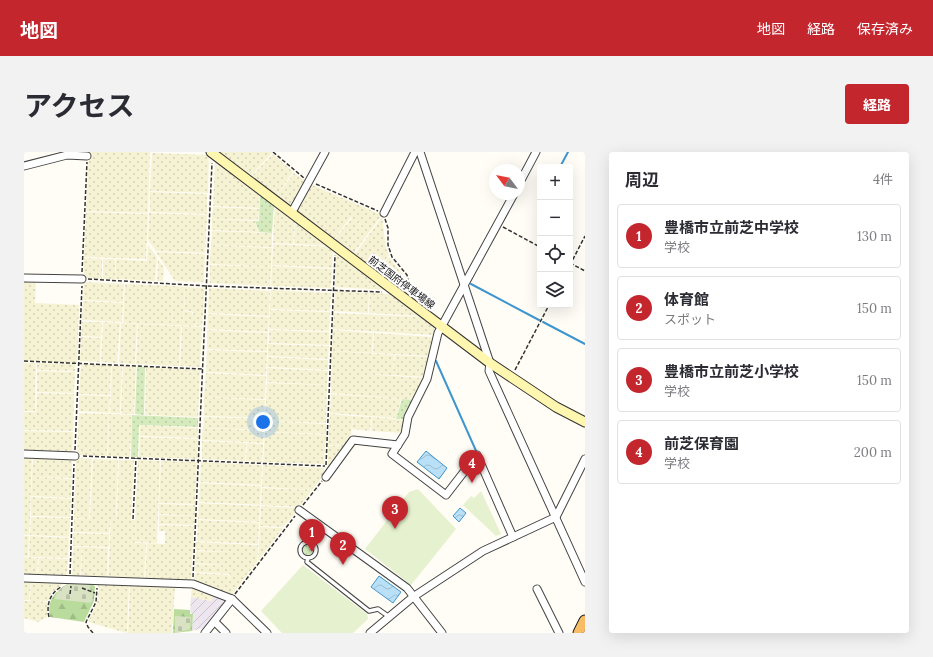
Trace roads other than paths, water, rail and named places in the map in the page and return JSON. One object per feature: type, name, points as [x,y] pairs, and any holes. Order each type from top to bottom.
[{"type":"highway","points":[[579,633],[585,621]]},
{"type":"main road","name":"前芝国府停車場線","points":[[212,152],[490,363],[556,407],[585,422]]},
{"type":"street","points":[[292,212],[326,152]]},
{"type":"street","points":[[384,213],[415,152]]},
{"type":"street","points":[[420,152],[490,363],[489,371],[585,582]]},
{"type":"street","points":[[525,173],[536,152]]},
{"type":"street","points":[[24,166],[67,155],[87,156]]},
{"type":"street","points":[[511,200],[465,287],[438,334],[427,379],[408,417],[405,434],[392,454],[446,495],[477,455],[512,537]]},
{"type":"street","points":[[24,278],[82,279]]},
{"type":"street","points":[[326,477],[353,440],[398,445]]},
{"type":"street","points":[[24,454],[75,456]]},
{"type":"street","points":[[370,633],[388,616],[413,597],[482,551],[556,517],[585,460]]},
{"type":"street","points":[[300,510],[407,588],[442,633]]},
{"type":"street","points":[[24,578],[193,584],[232,598],[267,633]]},
{"type":"street","points":[[537,589],[559,633]]},
{"type":"street","points":[[205,633],[232,598]]},
{"type":"street","points":[[215,622],[226,633]]},
{"type":"lane","points":[[309,543],[312,544],[316,550],[313,556],[308,558],[302,555],[300,551],[302,545],[309,543]]},
{"type":"lane","points":[[308,558],[307,562],[369,611],[378,609],[388,616]]},
{"type":"water","points":[[426,451],[447,468],[439,479],[417,462]]},
{"type":"water","points":[[460,508],[466,513],[459,522],[453,516]]},
{"type":"water","points":[[379,576],[401,592],[393,603],[371,587]]},
{"type":"waterway","points":[[562,164],[568,152]]},
{"type":"waterway","points":[[471,284],[539,320]]},
{"type":"waterway","points":[[543,322],[585,344]]},
{"type":"waterway","points":[[436,361],[477,453]]},
{"type":"place","name":"前芝保育園","points":[[472,483]]},
{"type":"place","name":"豊橋市立前芝小学校","points":[[395,529]]},
{"type":"place","name":"豊橋市立前芝中学校","points":[[312,552]]},
{"type":"place","name":"体育館","points":[[343,565]]}]
